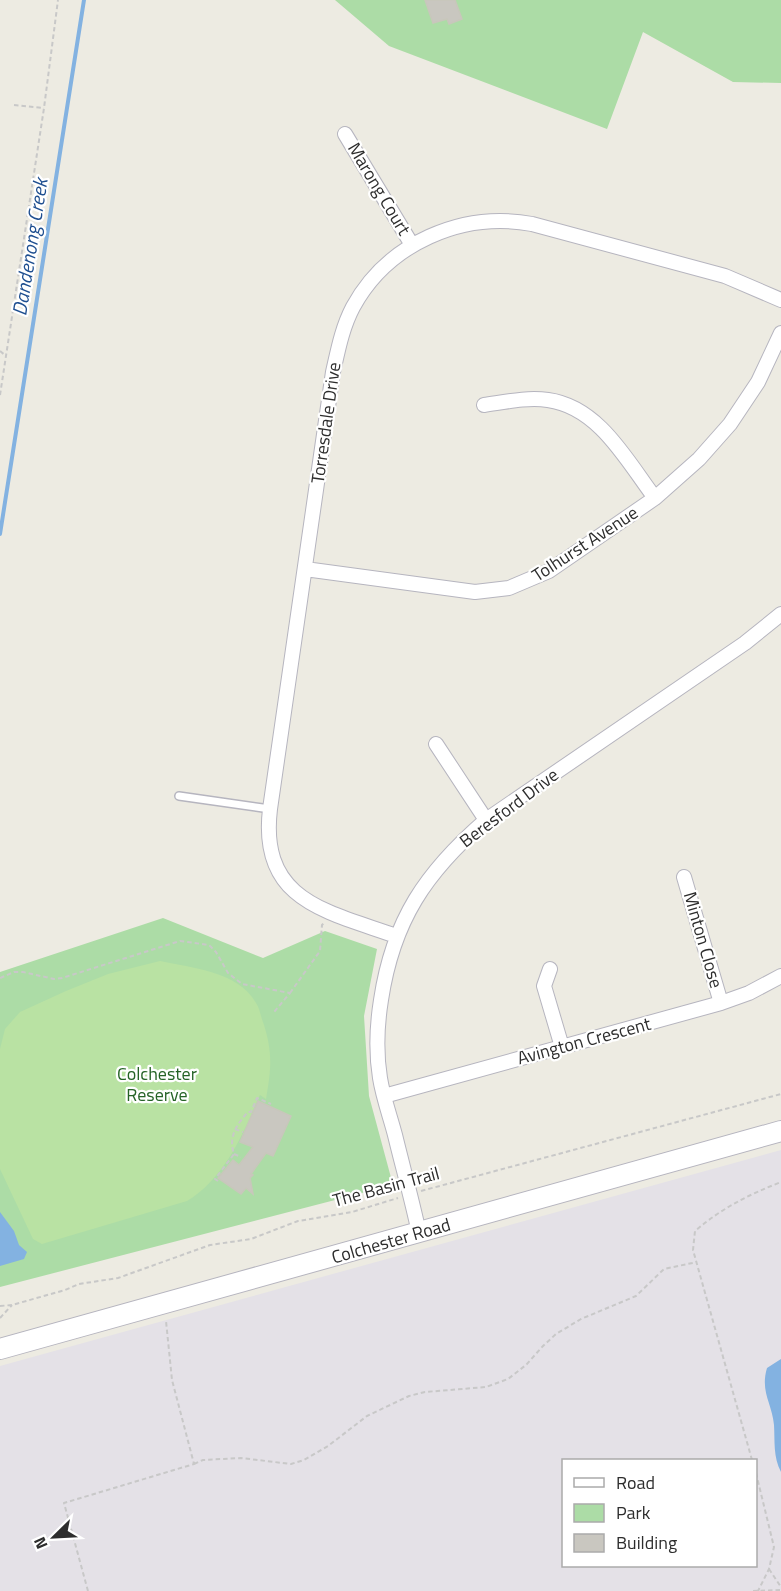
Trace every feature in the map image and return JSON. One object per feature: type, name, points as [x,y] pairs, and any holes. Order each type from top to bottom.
[{"type":"main road","name":"Colchester Road","points":[[0,1349],[781,1131]]},
{"type":"street","name":"Marong Court","points":[[345,134],[412,245]]},
{"type":"street","name":"Torresdale Drive","points":[[396,936],[333,914],[310,904],[296,894],[272,858],[268,835],[333,372],[343,331],[352,309],[365,288],[393,259],[412,245],[452,227],[480,222],[518,221],[725,276],[781,300]]},
{"type":"street","name":"Tolhurst Avenue","points":[[305,569],[475,592],[509,588],[549,571],[655,498],[699,459],[730,424],[758,382],[781,333]]},
{"type":"street","points":[[483,405],[530,399],[549,400],[569,405],[589,417],[608,436],[655,498]]},
{"type":"street","name":"Beresford Drive","points":[[419,1233],[384,1096],[379,1066],[379,1014],[389,956],[412,904],[430,877],[458,844],[486,820],[745,643],[781,614]]},
{"type":"street","points":[[436,744],[486,820]]},
{"type":"street","name":"Minton Close","points":[[684,877],[721,1003]]},
{"type":"street","points":[[550,969],[544,986],[562,1047]]},
{"type":"street","name":"Avington Crescent","points":[[384,1096],[721,1003],[749,993],[781,976]]},
{"type":"lane","points":[[179,796],[270,809]]},
{"type":"path","points":[[0,395],[44,108],[58,0]]},
{"type":"path","points":[[14,105],[44,108]]},
{"type":"path","points":[[0,351],[6,356]]},
{"type":"path","points":[[274,1012],[320,951],[322,925],[333,914]]},
{"type":"path","points":[[0,978],[14,972],[23,972],[54,979],[63,978],[180,941],[209,945],[216,952],[228,973],[242,984],[290,993]]},
{"type":"path","name":"The Basin Trail","points":[[0,1306],[12,1305],[79,1284],[118,1278],[210,1245],[251,1239],[298,1221],[352,1212],[410,1194],[781,1094]]},
{"type":"path","points":[[241,1157],[234,1154],[231,1146],[235,1129],[248,1112],[251,1112],[256,1098],[271,1104]]},
{"type":"path","points":[[235,1129],[243,1132]]},
{"type":"path","points":[[218,1181],[215,1179],[234,1154]]},
{"type":"path","points":[[751,1459],[693,1250],[695,1231],[718,1212],[754,1192],[781,1182]]},
{"type":"path","points":[[88,1591],[64,1503],[203,1460],[241,1458],[291,1464],[304,1460],[328,1446],[367,1416],[409,1395],[486,1387],[508,1379],[526,1365],[556,1335],[581,1319],[636,1296],[664,1269],[697,1262]]},
{"type":"path","points":[[0,1318],[12,1305]]},
{"type":"path","points":[[166,1322],[172,1380],[194,1464]]},
{"type":"path","points":[[757,1477],[774,1547],[769,1569],[758,1590]]},
{"type":"path","points":[[753,1591],[781,1588],[769,1569]]},
{"type":"shaded area","points":[[781,1150],[781,1591],[0,1591],[0,1366]]},
{"type":"green space","points":[[335,0],[781,0],[781,83],[733,82],[643,32],[607,129],[389,46]]},
{"type":"green space","name":"Colchester Reserve","points":[[163,918],[263,958],[325,931],[377,949],[364,1016],[369,1096],[393,1185],[0,1287],[0,972]]},
{"type":"green space","points":[[160,961],[226,977],[248,992],[259,1008],[269,1045],[270,1070],[266,1099],[260,1095],[239,1140],[222,1168],[212,1180],[187,1201],[42,1244],[33,1239],[0,1169],[0,1049],[5,1029],[20,1012],[66,991],[108,974]]},
{"type":"water","points":[[0,1212],[14,1231],[19,1245],[27,1252],[24,1259],[0,1266]]},
{"type":"water","points":[[781,1359],[781,1472],[776,1455],[773,1417],[767,1397],[765,1376],[767,1368]]},
{"type":"building","points":[[425,0],[455,0],[462,19],[449,24],[447,19],[433,23]]},
{"type":"building","points":[[258,1101],[291,1116],[273,1156],[266,1153],[251,1174],[253,1175],[250,1178],[253,1194],[246,1188],[241,1194],[218,1178],[233,1160],[239,1165],[253,1147],[240,1142]]},
{"type":"waterway","name":"Dandenong Creek","points":[[0,534],[84,0]]}]
